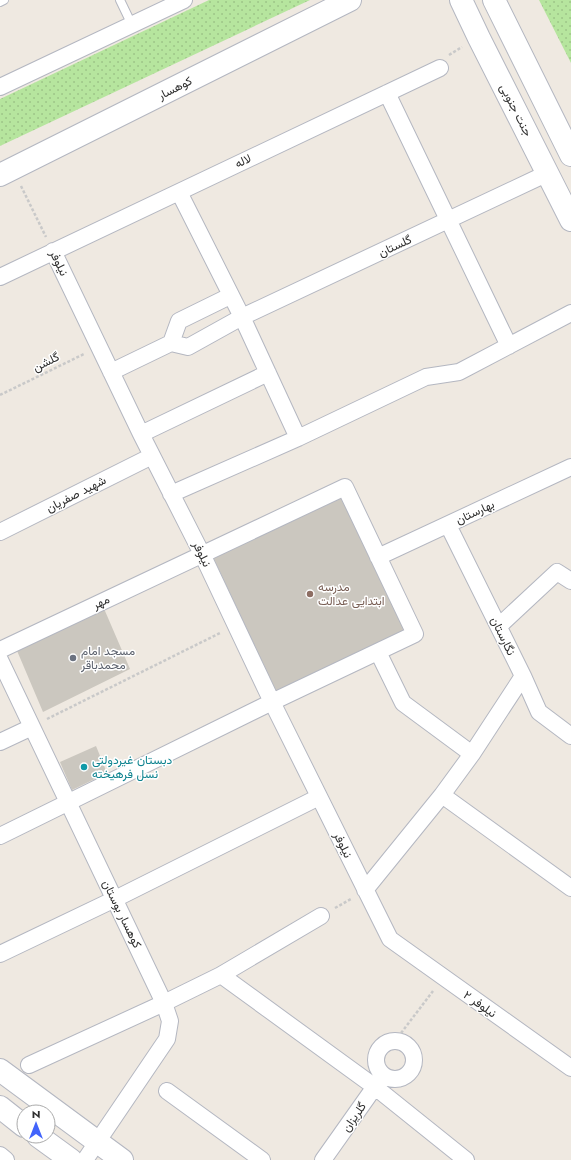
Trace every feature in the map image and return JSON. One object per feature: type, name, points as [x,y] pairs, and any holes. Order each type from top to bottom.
[{"type":"main road","name":"کوهسار","points":[[6,172],[350,0]]},
{"type":"main road","name":"جنت جنوبی","points":[[461,0],[571,220]]},
{"type":"main road","points":[[494,0],[571,155]]},
{"type":"main road","points":[[0,1070],[122,1160]]},
{"type":"main road","points":[[0,1107],[16,1120]]},
{"type":"main road","points":[[49,1144],[71,1160]]},
{"type":"street","points":[[0,87],[184,0]]},
{"type":"street","name":"لاله","points":[[0,277],[440,68]]},
{"type":"street","points":[[387,93],[509,346]]},
{"type":"street","name":"گلستان","points":[[171,343],[188,347],[242,317],[548,174]]},
{"type":"street","points":[[179,192],[230,296],[242,317],[298,438]]},
{"type":"street","name":"نیلوفر","points":[[53,251],[141,434],[202,554],[272,702],[390,939]]},
{"type":"street","points":[[111,372],[171,343],[179,321],[230,296]]},
{"type":"street","points":[[171,494],[298,438],[426,377],[459,372],[571,313]]},
{"type":"street","points":[[141,434],[268,373]]},
{"type":"street","name":"شهید صفریان","points":[[0,532],[152,456]]},
{"type":"street","name":"بهارستان","points":[[378,557],[571,467]]},
{"type":"street","name":"مهر","points":[[0,650],[346,486],[378,557]]},
{"type":"street","name":"نگارستان","points":[[448,525],[523,676],[539,712],[571,736]]},
{"type":"street","points":[[0,836],[272,702],[415,634],[378,557]]},
{"type":"street","points":[[498,626],[557,572],[571,581]]},
{"type":"street","points":[[378,652],[403,703],[472,754]]},
{"type":"street","name":"کوهسار بوستان","points":[[0,660],[164,1003],[170,1022],[167,1039],[85,1160]]},
{"type":"street","points":[[365,890],[442,795],[472,754],[523,676]]},
{"type":"street","points":[[0,742],[32,727]]},
{"type":"street","points":[[442,795],[571,888]]},
{"type":"street","points":[[0,954],[115,899],[319,797]]},
{"type":"street","points":[[29,1065],[221,975],[322,916]]},
{"type":"street","name":"نیلوفر ۲","points":[[390,939],[571,1068]]},
{"type":"street","points":[[221,975],[380,1081],[466,1160]]},
{"type":"street","points":[[395,1041],[404,1043],[412,1050],[414,1060],[412,1069],[404,1076],[395,1079],[386,1076],[380,1081],[379,1069],[376,1060],[379,1050],[386,1043],[395,1041]]},
{"type":"street","name":"گلریزان","points":[[323,1160],[380,1081]]},
{"type":"street","points":[[167,1091],[262,1160]]},
{"type":"street","points":[[0,1156],[6,1160]]},
{"type":"lane","points":[[0,2],[4,0]]},
{"type":"lane","points":[[120,0],[132,25]]},
{"type":"path","points":[[440,68],[445,57],[479,38]]},
{"type":"path","name":"نیلوفر","points":[[6,172],[53,251]]},
{"type":"path","name":"گلشن","points":[[0,395],[99,346]]},
{"type":"path","points":[[32,727],[236,625]]},
{"type":"path","points":[[322,916],[365,890]]},
{"type":"path","points":[[395,1041],[443,978]]},
{"type":"green space","points":[[209,0],[310,0],[0,146],[0,99]]},
{"type":"green space","points":[[539,0],[571,0],[571,63]]},
{"type":"building","name":"مدرسه ابتدایی عدالت","points":[[342,492],[408,632],[276,691],[212,555]]},
{"type":"building","name":"مسجد امام محمدباقر","points":[[102,604],[130,669],[43,712],[15,646]]},
{"type":"building","name":"دبستان غیردولتی نسل فرهیخته","points":[[96,746],[107,773],[72,790],[60,762]]},
{"type":"place","name":"مدرسه ابتدایی عدالت","points":[[310,594]]},
{"type":"place","name":"مسجد امام محمدباقر","points":[[73,658]]},
{"type":"place","name":"دبستان غیردولتی نسل فرهیخته","points":[[84,767]]}]
